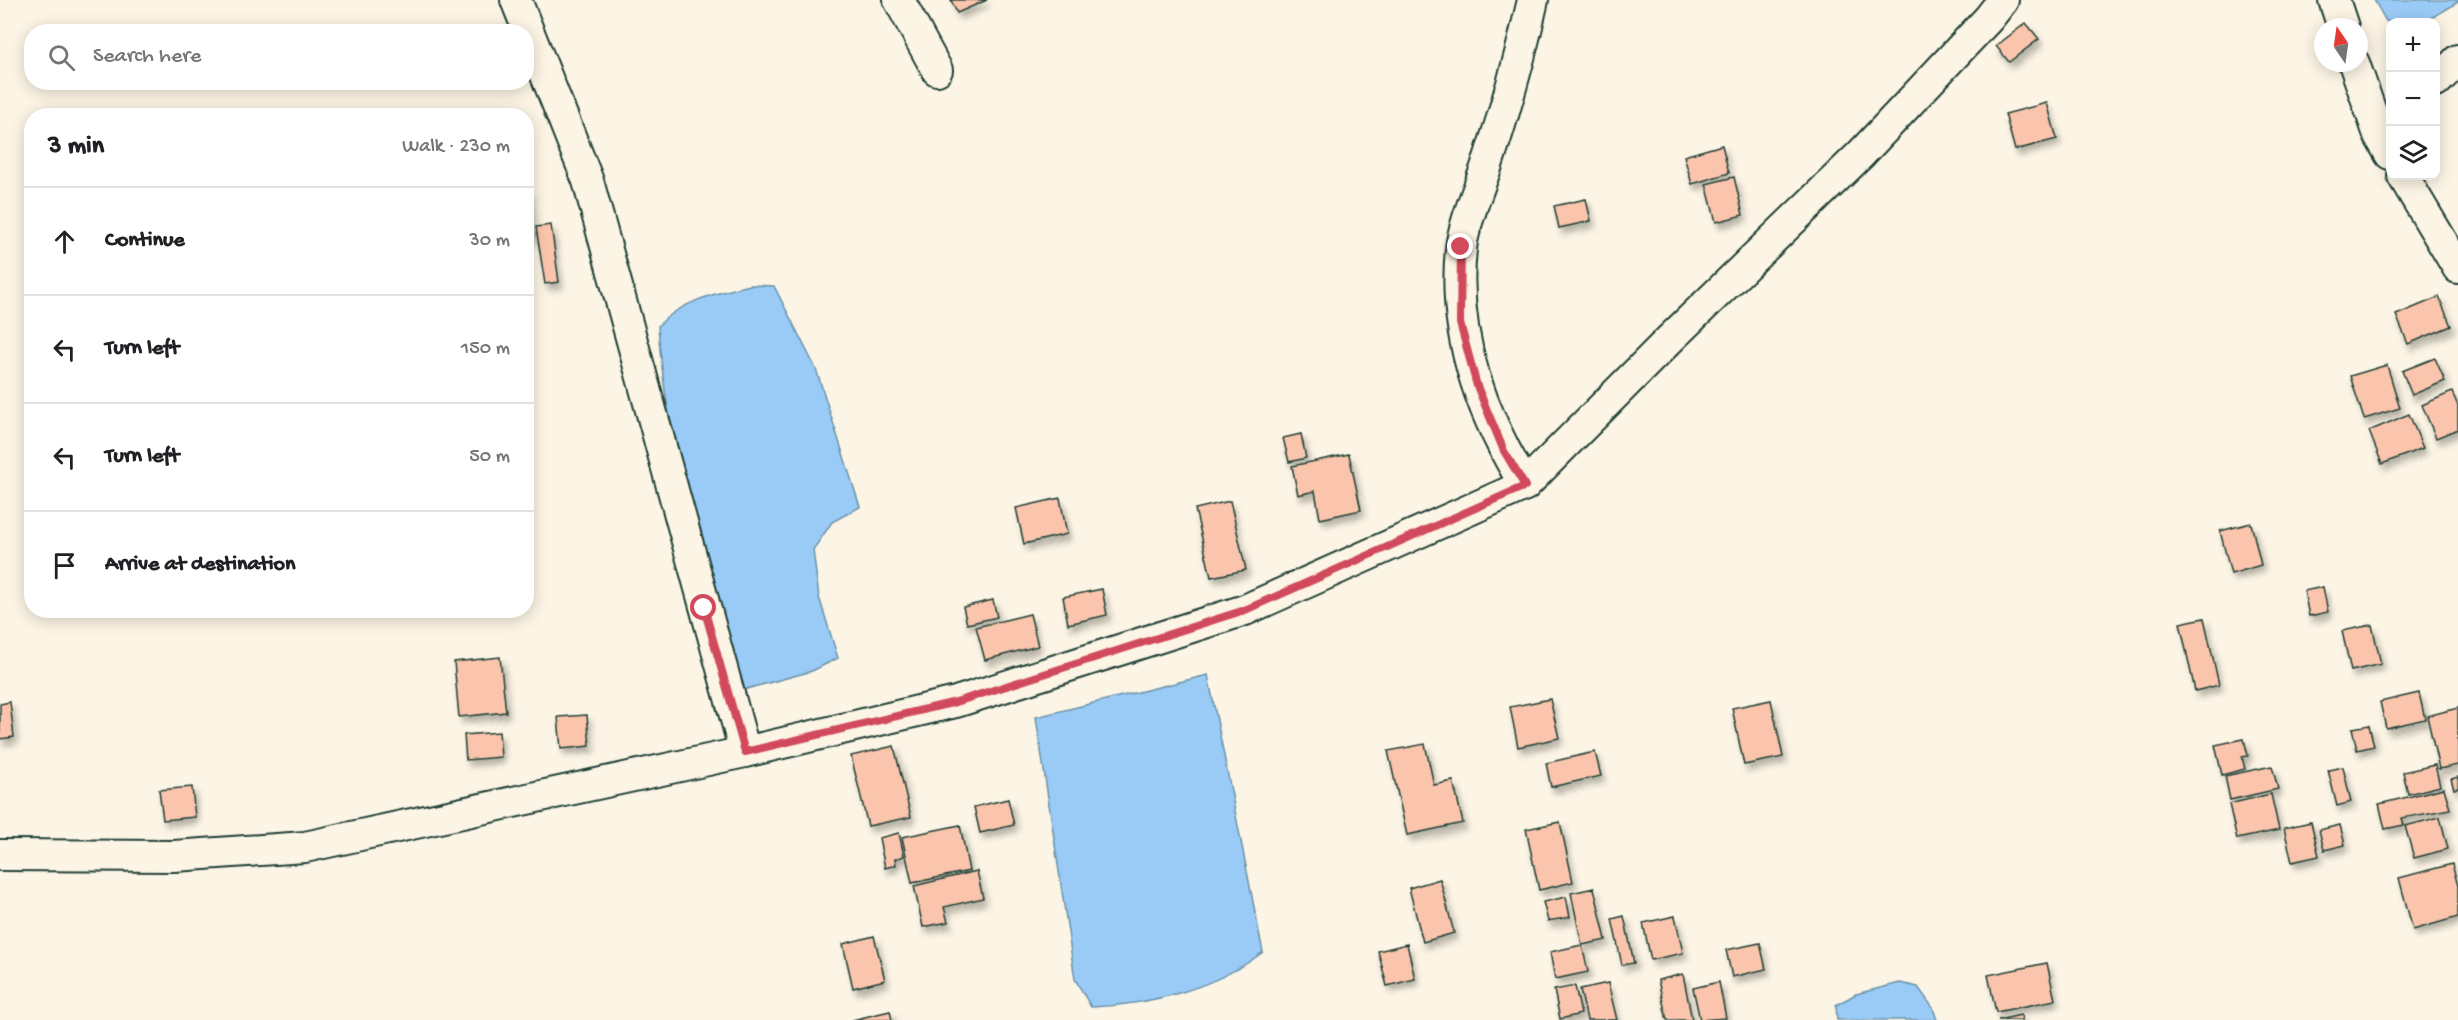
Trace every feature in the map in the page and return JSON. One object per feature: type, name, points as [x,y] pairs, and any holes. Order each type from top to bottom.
[{"type":"street","points":[[516,0],[526,24]]},
{"type":"street","points":[[899,0],[937,70]]},
{"type":"street","points":[[1525,486],[1504,451],[1477,386],[1460,323],[1461,247],[1517,74],[1533,0]]},
{"type":"street","points":[[0,855],[174,855],[305,847],[745,752],[956,702],[1245,610],[1525,486],[1669,340],[1860,155],[1989,18],[2002,0]]},
{"type":"street","points":[[2334,0],[2340,18]]},
{"type":"street","points":[[534,45],[588,181],[745,752]]},
{"type":"street","points":[[2440,78],[2458,60]]},
{"type":"street","points":[[2358,72],[2386,136]]},
{"type":"street","points":[[2405,180],[2458,268]]},
{"type":"water","points":[[2374,0],[2458,0],[2430,18],[2386,18],[2386,21]]},
{"type":"water","points":[[750,285],[774,286],[816,369],[860,507],[832,522],[813,550],[819,597],[838,658],[812,671],[739,691],[678,464],[662,372],[658,326],[667,317],[688,304]]},
{"type":"water","points":[[1208,675],[1263,952],[1225,976],[1182,992],[1136,1003],[1091,1007],[1075,979],[1036,717]]},
{"type":"water","points":[[1900,983],[1918,987],[1933,1008],[1937,1020],[1837,1020],[1836,1005],[1856,994]]},
{"type":"building","points":[[951,0],[987,0],[957,13]]},
{"type":"building","points":[[2026,23],[2039,39],[2009,62],[1996,46]]},
{"type":"building","points":[[2047,103],[2057,139],[2015,150],[2005,114]]},
{"type":"building","points":[[1722,145],[1729,173],[1692,184],[1684,156]]},
{"type":"building","points":[[1734,177],[1743,215],[1716,222],[1706,184]]},
{"type":"building","points":[[1586,199],[1591,221],[1559,228],[1554,206]]},
{"type":"building","points":[[551,225],[559,282],[545,284],[536,227]]},
{"type":"building","points":[[2439,297],[2451,326],[2408,344],[2396,315]]},
{"type":"building","points":[[2435,358],[2445,381],[2412,395],[2402,371]]},
{"type":"building","points":[[2387,365],[2400,408],[2364,419],[2350,376]]},
{"type":"building","points":[[2452,392],[2458,406],[2458,429],[2436,438],[2422,405]]},
{"type":"building","points":[[2409,414],[2423,448],[2382,464],[2369,431]]},
{"type":"building","points":[[1301,434],[1306,458],[1289,462],[1283,438]]},
{"type":"building","points":[[1349,454],[1361,510],[1320,519],[1315,491],[1298,495],[1292,466]]},
{"type":"building","points":[[1060,498],[1067,534],[1024,544],[1016,508]]},
{"type":"building","points":[[1230,501],[1246,570],[1211,577],[1195,509]]},
{"type":"building","points":[[2251,523],[2261,565],[2231,574],[2220,531]]},
{"type":"building","points":[[2323,587],[2328,612],[2309,616],[2304,591]]},
{"type":"building","points":[[1102,589],[1107,615],[1068,624],[1063,597]]},
{"type":"building","points":[[993,600],[997,617],[967,624],[963,607]]},
{"type":"building","points":[[1030,614],[1038,646],[985,660],[976,627]]},
{"type":"building","points":[[2204,618],[2219,685],[2195,691],[2180,623]]},
{"type":"building","points":[[2372,625],[2381,664],[2351,671],[2342,631]]},
{"type":"building","points":[[500,657],[506,712],[459,717],[454,662]]},
{"type":"building","points":[[2419,693],[2425,719],[2386,728],[2380,702]]},
{"type":"building","points":[[1550,699],[1559,738],[1518,747],[1510,707]]},
{"type":"building","points":[[1771,700],[1783,757],[1744,765],[1732,708]]},
{"type":"building","points":[[10,702],[14,737],[0,739],[0,704]]},
{"type":"building","points":[[2458,708],[2458,765],[2439,769],[2427,716]]},
{"type":"building","points":[[587,715],[590,746],[561,749],[558,717]]},
{"type":"building","points":[[2369,725],[2374,746],[2357,750],[2352,728]]},
{"type":"building","points":[[499,732],[501,757],[466,760],[464,735]]},
{"type":"building","points":[[2244,739],[2248,756],[2242,757],[2245,769],[2222,775],[2215,745]]},
{"type":"building","points":[[1425,744],[1434,785],[1453,781],[1463,823],[1407,835],[1388,751]]},
{"type":"building","points":[[894,746],[911,817],[868,826],[851,756]]},
{"type":"building","points":[[1595,752],[1601,776],[1551,787],[1546,763]]},
{"type":"building","points":[[2435,765],[2440,786],[2408,794],[2403,772]]},
{"type":"building","points":[[2272,766],[2278,789],[2230,800],[2225,776]]},
{"type":"building","points":[[2343,767],[2351,802],[2337,806],[2328,770]]},
{"type":"building","points":[[2458,777],[2458,788],[2454,789],[2451,779]]},
{"type":"building","points":[[192,787],[195,817],[163,820],[159,790]]},
{"type":"building","points":[[2444,788],[2450,809],[2402,818],[2404,825],[2385,829],[2379,804]]},
{"type":"building","points":[[2271,794],[2279,830],[2237,839],[2229,804]]},
{"type":"building","points":[[1008,799],[1014,825],[980,833],[974,807]]},
{"type":"building","points":[[2440,817],[2448,849],[2414,858],[2405,826]]},
{"type":"building","points":[[1560,822],[1573,882],[1539,890],[1526,829]]},
{"type":"building","points":[[2311,822],[2319,856],[2292,862],[2284,828]]},
{"type":"building","points":[[960,825],[969,871],[912,883],[902,837]]},
{"type":"building","points":[[2340,825],[2345,845],[2324,850],[2319,830]]},
{"type":"building","points":[[899,833],[904,856],[895,859],[896,865],[885,868],[879,838]]},
{"type":"building","points":[[2452,864],[2458,886],[2458,917],[2413,930],[2399,878]]},
{"type":"building","points":[[977,871],[983,898],[944,907],[948,922],[923,927],[914,886]]},
{"type":"building","points":[[1440,879],[1454,933],[1423,942],[1409,888]]},
{"type":"building","points":[[1594,888],[1606,940],[1582,945],[1571,893]]},
{"type":"building","points":[[1566,897],[1570,917],[1548,921],[1543,902]]},
{"type":"building","points":[[1624,916],[1634,963],[1622,965],[1612,919]]},
{"type":"building","points":[[1675,916],[1683,953],[1651,960],[1643,923]]},
{"type":"building","points":[[874,936],[885,980],[853,988],[843,944]]},
{"type":"building","points":[[1760,943],[1766,969],[1732,977],[1726,950]]},
{"type":"building","points":[[1407,944],[1415,979],[1387,986],[1378,951]]},
{"type":"building","points":[[1582,945],[1588,972],[1555,979],[1550,952]]},
{"type":"building","points":[[2047,963],[2055,1000],[1996,1012],[1988,975]]},
{"type":"building","points":[[1683,974],[1692,1020],[1667,1020],[1658,980]]},
{"type":"building","points":[[1719,982],[1726,1018],[1700,1020],[1693,988]]},
{"type":"building","points":[[1608,983],[1617,1020],[1587,1020],[1580,989]]},
{"type":"building","points":[[1575,986],[1581,1014],[1560,1019],[1554,990]]},
{"type":"building","points":[[890,1011],[892,1020],[852,1020]]},
{"type":"building","points":[[2021,1015],[2022,1020],[1998,1020]]},
{"type":"route","points":[[704,608],[745,752],[956,702],[1245,610],[1525,486],[1504,451],[1477,386],[1460,323],[1461,247]]}]
